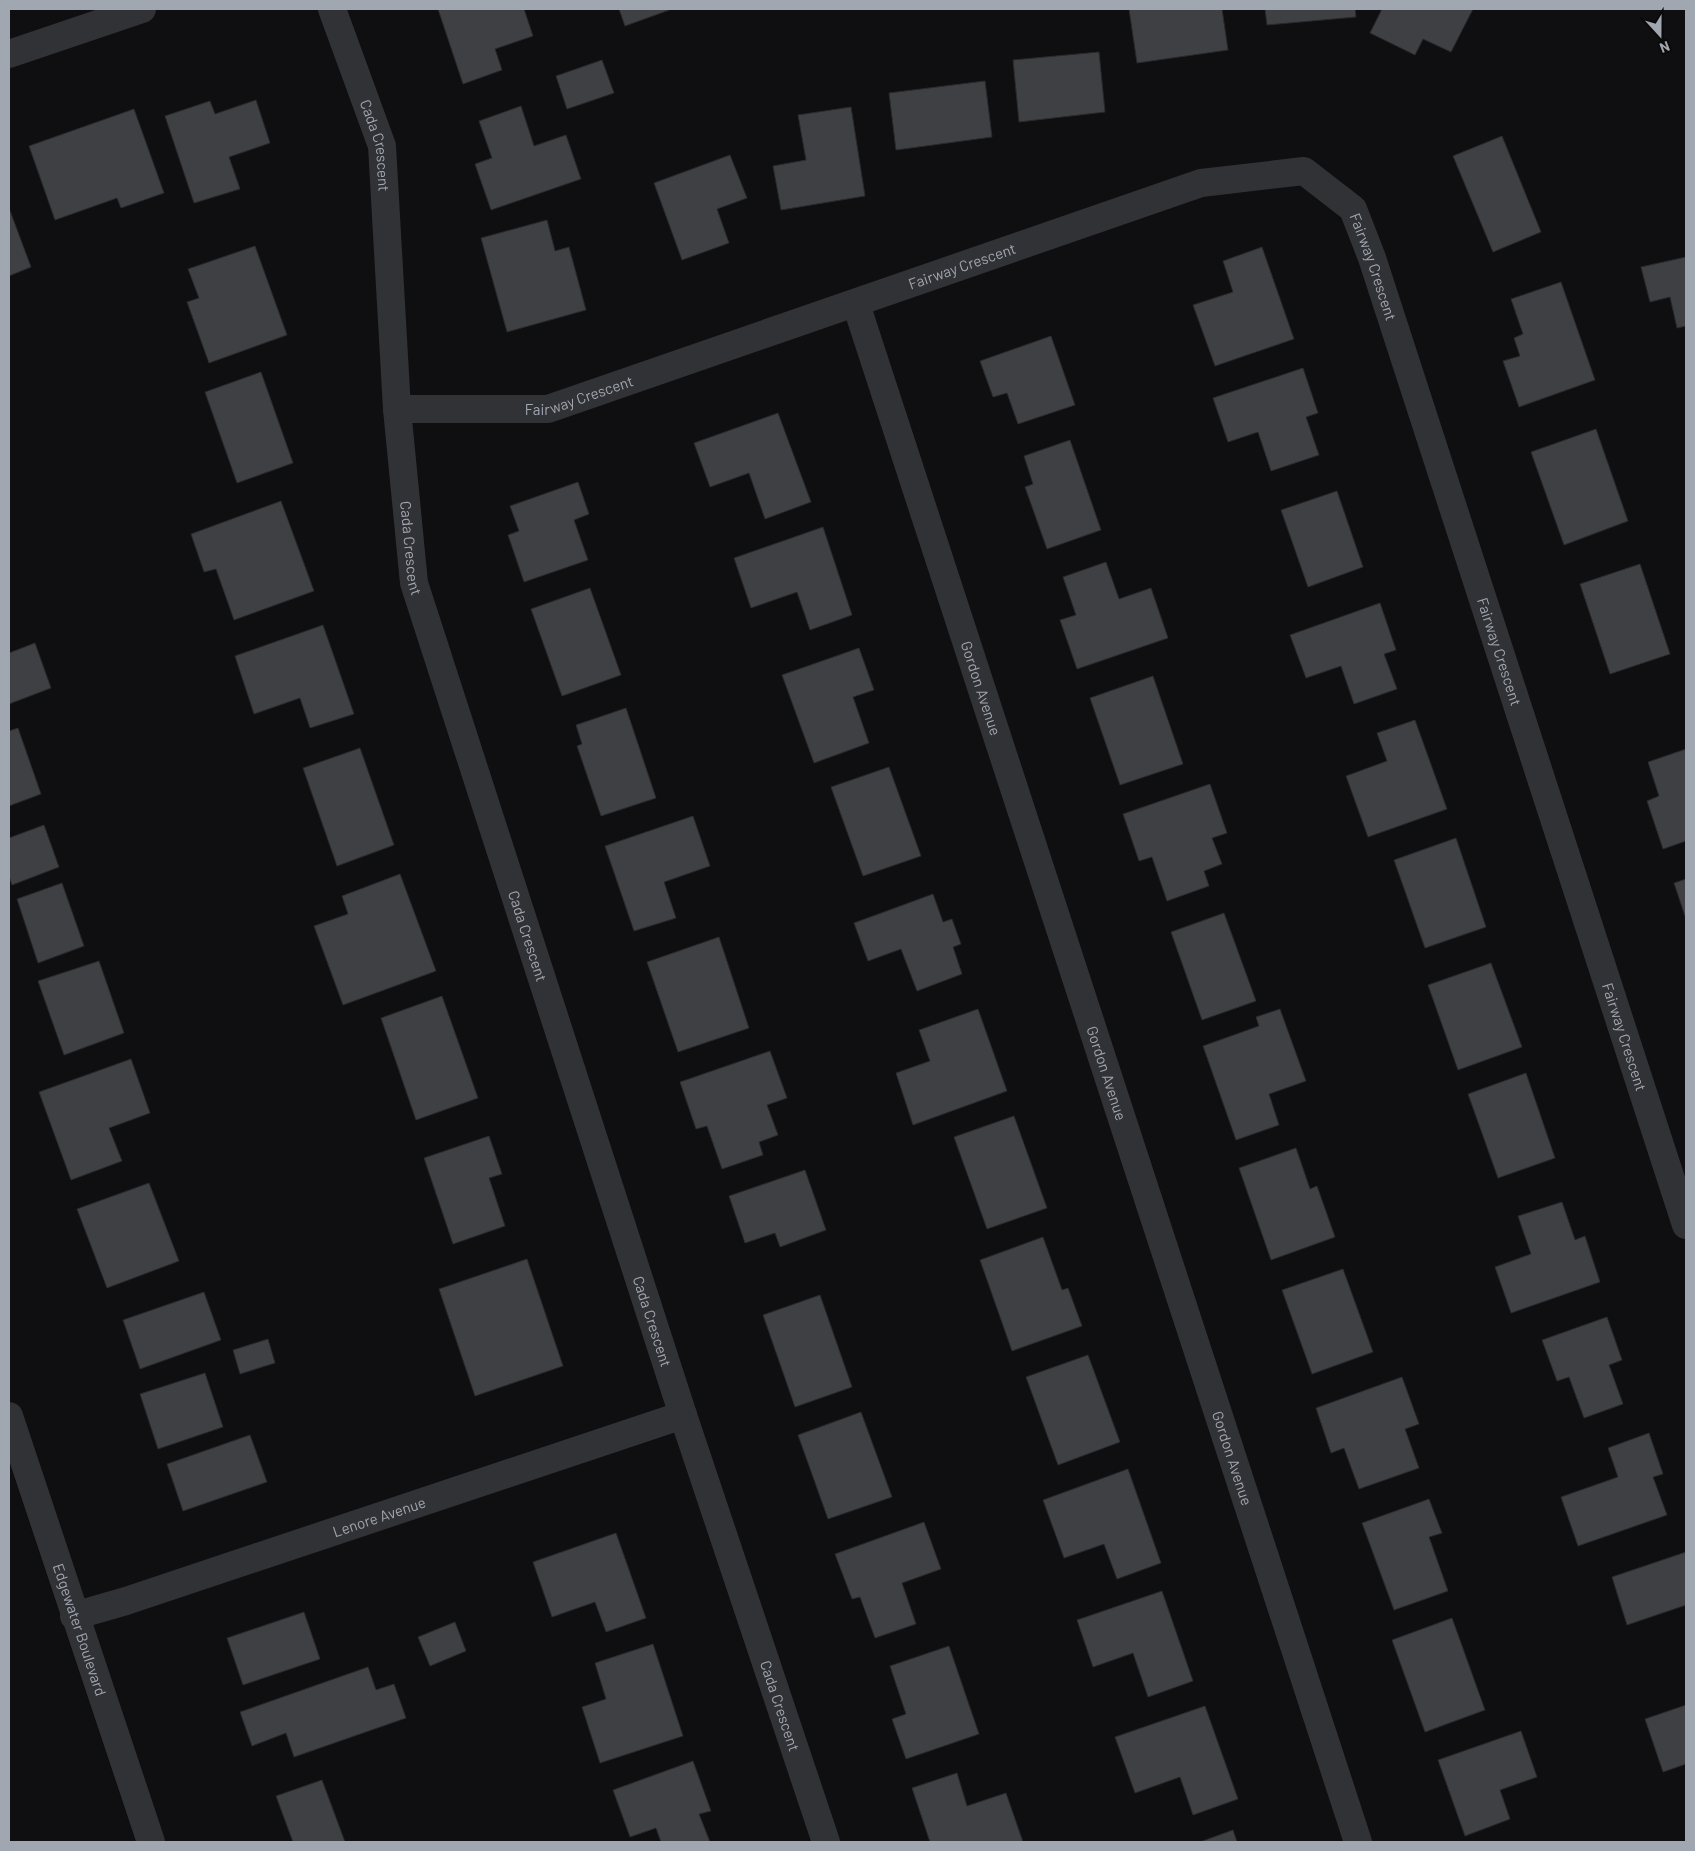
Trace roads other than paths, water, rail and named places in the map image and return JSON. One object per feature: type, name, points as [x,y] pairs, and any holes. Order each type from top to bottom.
[{"type":"street","points":[[9,54],[142,9]]},
{"type":"street","name":"Cada Crescent","points":[[332,9],[382,146],[397,409],[414,583],[683,1415],[826,1842]]},
{"type":"street","name":"Fairway Crescent","points":[[397,409],[548,409],[856,304],[1201,183],[1304,172],[1353,209],[1381,286],[1686,1225]]},
{"type":"street","name":"Gordon Avenue","points":[[856,304],[1358,1842]]},
{"type":"street","name":"Lenore Avenue","points":[[74,1616],[135,1598],[683,1415]]},
{"type":"street","name":"Edgewater Boulevard","points":[[9,1416],[74,1616],[151,1842]]}]
